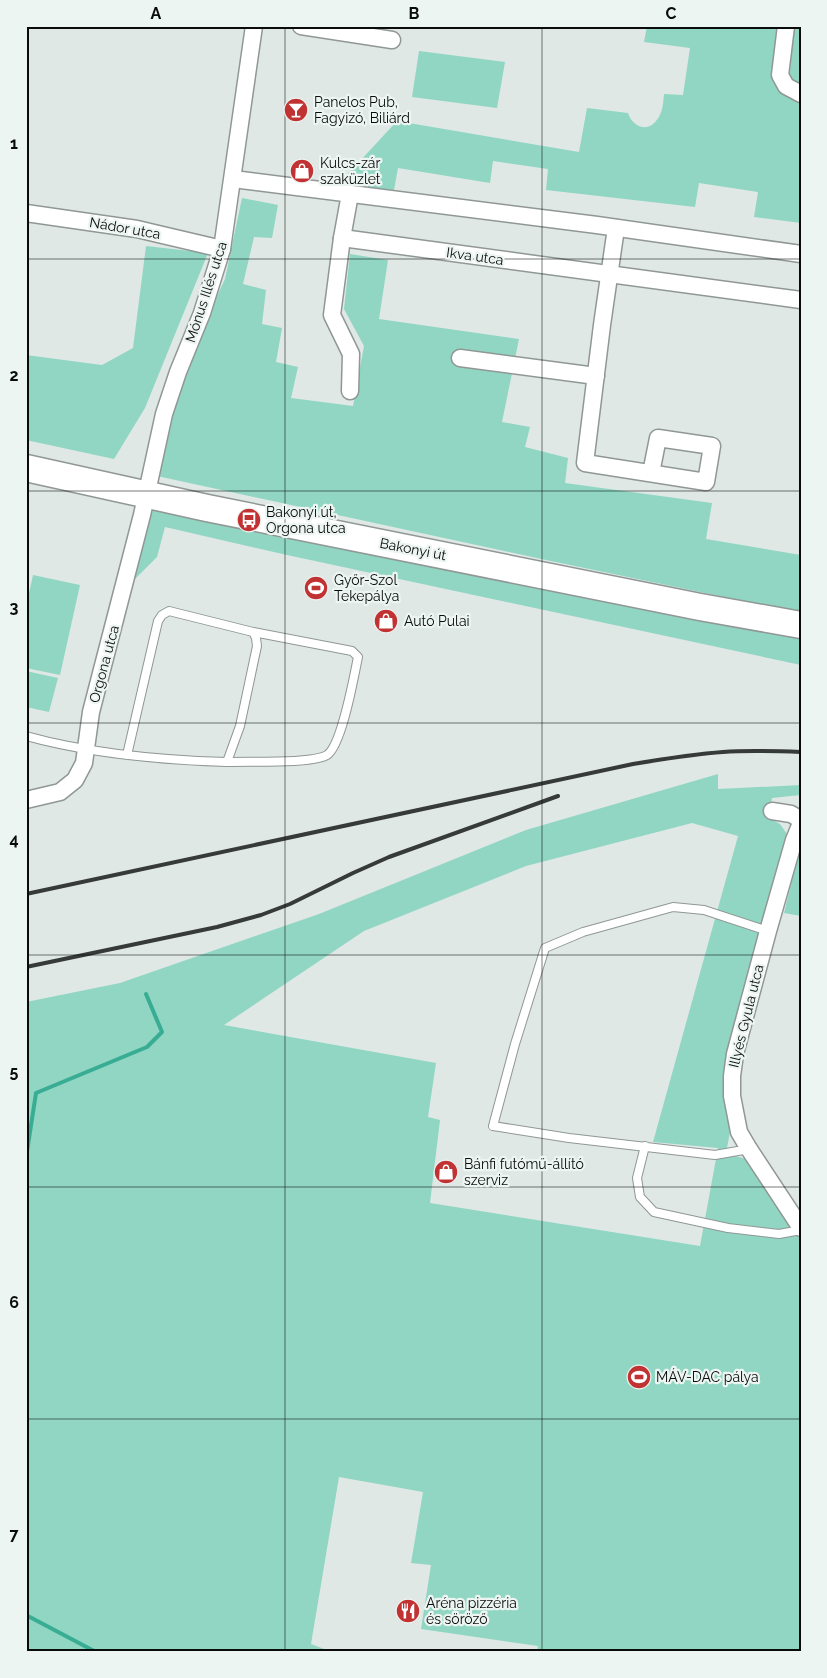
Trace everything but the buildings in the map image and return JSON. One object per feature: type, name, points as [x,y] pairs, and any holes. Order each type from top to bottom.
[{"type":"main road","name":"Bakonyi út","points":[[26,468],[146,495],[680,603],[801,624]]},
{"type":"street","name":"Mónus Illés utca","points":[[146,495],[164,414],[178,372],[202,312],[222,249],[254,26]]},
{"type":"street","points":[[301,26],[392,40]]},
{"type":"street","points":[[786,26],[780,75],[786,86],[801,94]]},
{"type":"street","points":[[233,179],[616,228],[801,254]]},
{"type":"street","points":[[350,194],[332,316],[351,354],[350,391]]},
{"type":"street","name":"Nádor utca","points":[[26,213],[137,229],[222,249]]},
{"type":"street","points":[[616,228],[585,463],[651,473]]},
{"type":"street","name":"Ikva utca","points":[[342,238],[801,300]]},
{"type":"street","points":[[460,358],[596,376]]},
{"type":"street","name":"Orgona utca","points":[[26,800],[60,792],[75,780],[84,763],[91,712],[146,495]]},
{"type":"street","points":[[772,811],[791,814],[801,821]]},
{"type":"street","name":"Illyés Gyula utca","points":[[801,821],[768,931],[735,1054],[732,1076],[732,1096],[740,1132],[801,1229]]},
{"type":"lane","points":[[26,736],[86,749],[168,760],[228,762],[312,760],[327,754],[332,749],[342,724],[358,657],[352,651],[253,632],[168,611],[158,621],[127,754]]},
{"type":"lane","points":[[228,762],[240,726],[257,646],[253,632]]},
{"type":"lane","points":[[749,1149],[715,1155],[569,1138],[493,1126],[514,1044],[545,948],[582,932],[672,907],[704,910],[768,931]]},
{"type":"lane","points":[[645,1146],[637,1178],[640,1197],[654,1212],[728,1228],[779,1234],[801,1229]]},
{"type":"green space","points":[[647,26],[801,26],[801,223],[754,217],[758,192],[699,183],[695,207],[546,190],[548,169],[493,161],[490,183],[398,168],[394,190],[345,185],[346,176],[397,121],[579,152],[587,108],[628,113],[630,118],[640,126],[648,127],[652,125],[661,111],[664,94],[683,95],[690,48],[644,42]]},
{"type":"green space","points":[[419,51],[505,62],[497,108],[412,97]]},
{"type":"green space","points":[[242,198],[278,205],[272,238],[254,237],[243,284],[266,290],[262,324],[282,328],[276,362],[298,367],[291,398],[353,406],[364,346],[344,309],[350,254],[388,260],[379,319],[519,339],[502,422],[530,427],[525,447],[568,458],[565,483],[712,503],[706,539],[801,555],[801,613],[157,476],[189,355],[225,279]]},
{"type":"green space","points":[[146,246],[208,253],[145,408],[114,459],[26,440],[26,355],[102,365],[133,348]]},
{"type":"green space","points":[[152,500],[801,629],[801,665],[165,527],[157,557],[126,588],[141,552]]},
{"type":"green space","points":[[33,575],[80,585],[60,675],[26,668],[26,607]]},
{"type":"green space","points":[[26,671],[58,678],[49,712],[26,707]]},
{"type":"green space","points":[[718,774],[718,789],[801,785],[801,795],[772,798],[769,818],[780,824],[787,834],[732,1052],[737,1096],[726,1153],[749,1160],[801,1241],[801,1652],[537,1652],[538,1646],[421,1629],[431,1565],[411,1563],[423,1492],[339,1477],[311,1644],[332,1652],[26,1652],[26,1002],[120,983],[319,914],[526,830]],"holes":[[[692,823],[738,836],[653,1142],[718,1148],[700,1246],[430,1203],[440,1120],[428,1117],[436,1063],[224,1025],[364,931],[526,866]]]},
{"type":"green space","points":[[801,844],[801,916],[784,913]]},
{"type":"waterway","points":[[26,1158],[36,1093],[147,1047],[162,1032],[146,994]]},
{"type":"waterway","points":[[26,1615],[96,1652]]},
{"type":"railway","points":[[26,894],[633,764],[689,755],[723,752],[801,752]]},
{"type":"railway","points":[[26,967],[217,927],[261,915],[290,904],[389,857],[558,796]]},
{"type":"place","name":"Panelos Pub, Fagyizó, Biliárd","points":[[296,110]]},
{"type":"place","name":"Kulcs-zár szaküzlet","points":[[302,171]]},
{"type":"place","name":"Bakonyi út, Orgona utca","points":[[249,520]]},
{"type":"place","name":"Győr-Szol Tekepálya","points":[[316,588]]},
{"type":"place","name":"Autó Pulai","points":[[386,621]]},
{"type":"place","name":"Bánfi futómű-állító szerviz","points":[[446,1172]]},
{"type":"place","name":"MÁV-DAC pálya","points":[[639,1377]]},
{"type":"place","name":"Aréna pizzéria és söröző","points":[[408,1611]]}]
